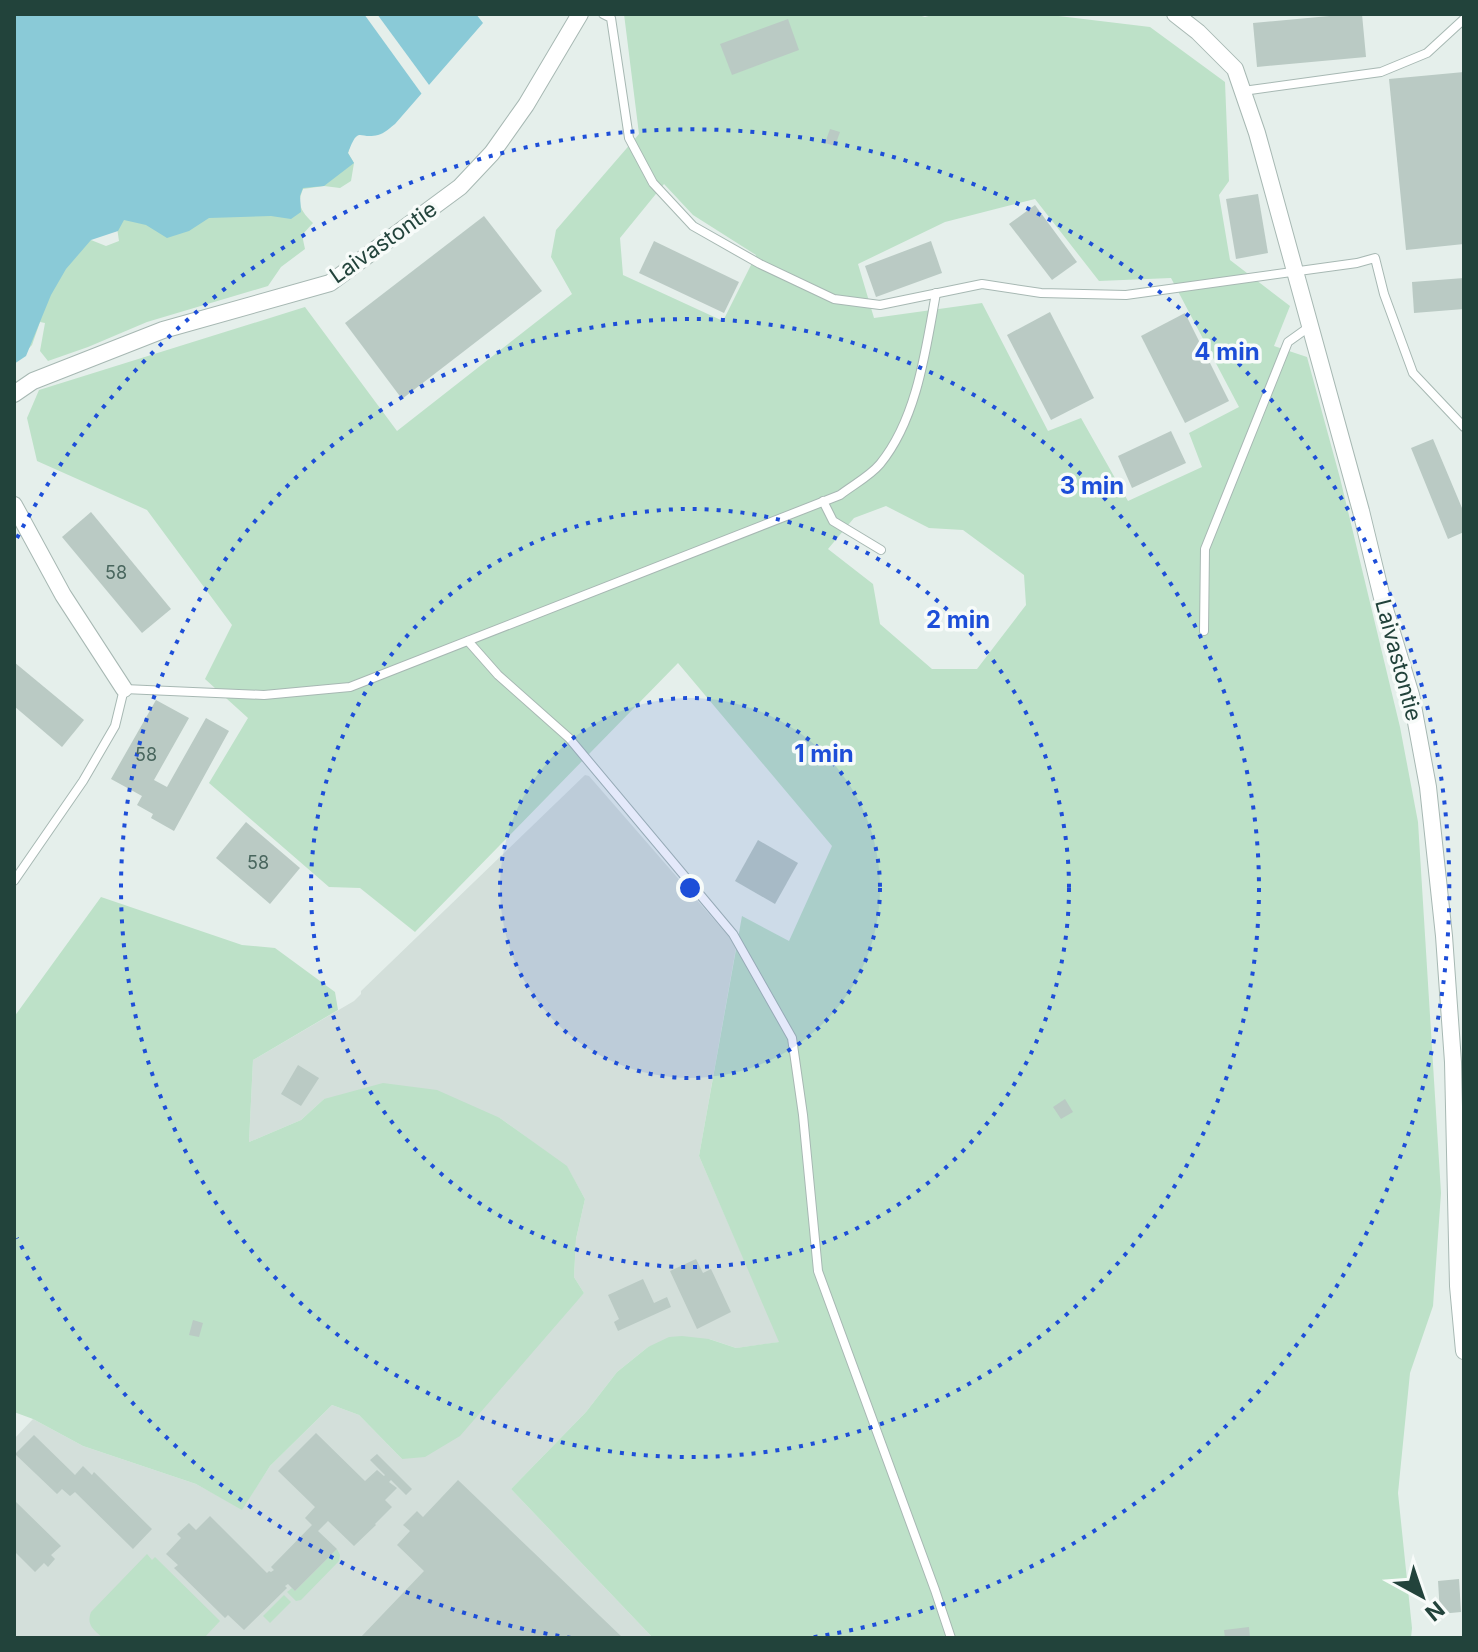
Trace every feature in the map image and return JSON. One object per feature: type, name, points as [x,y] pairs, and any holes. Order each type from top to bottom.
[{"type":"street","name":"Laivastontie","points":[[14,394],[33,381],[163,330],[330,283],[460,187],[492,153],[526,105],[580,14]]},
{"type":"street","name":"Laivastontie","points":[[1175,14],[1235,69],[1257,133],[1361,511],[1384,606],[1411,695],[1428,787],[1458,1055],[1458,1286],[1464,1351]]},
{"type":"street","points":[[14,505],[63,595],[124,689]]},
{"type":"lane","points":[[603,14],[611,18],[629,138],[653,183],[693,226],[760,264],[834,299],[880,305],[982,284],[1041,293],[1126,295],[1375,258],[1384,294],[1413,373],[1464,427]]},
{"type":"lane","points":[[1242,92],[1381,72],[1427,53],[1464,19]]},
{"type":"lane","points":[[14,881],[83,781],[115,726],[124,689],[264,695],[350,687],[840,495],[879,466],[902,428],[921,372],[936,293]]},
{"type":"lane","points":[[1204,631],[1205,549],[1288,342],[1310,327]]},
{"type":"lane","points":[[823,501],[833,521],[881,550]]},
{"type":"lane","points":[[468,641],[498,675],[569,738],[733,934],[792,1038],[818,1271],[951,1638]]},
{"type":"shaded area","points":[[585,775],[736,948],[699,1156],[780,1342],[736,1348],[709,1339],[648,1347],[617,1372],[586,1412],[511,1489],[653,1638],[14,1638],[14,1439],[33,1419],[83,1446],[196,1484],[242,1509],[270,1466],[332,1405],[359,1415],[402,1459],[584,1293],[574,1277],[576,1239],[585,1199],[567,1167],[500,1118],[324,1099],[301,1120],[249,1142],[253,1060],[354,1001]]},
{"type":"green space","points":[[624,14],[915,14],[925,17],[936,14],[1042,14],[1150,27],[1225,82],[1229,181],[1219,195],[1230,260],[1290,306],[1274,346],[1307,357],[1340,478],[1400,727],[1418,822],[1441,1193],[1433,1306],[1410,1373],[1398,1493],[1411,1638],[653,1638],[511,1489],[586,1412],[617,1372],[648,1347],[669,1337],[682,1336],[709,1339],[736,1348],[779,1342],[699,1156],[742,916],[789,941],[832,846],[678,663],[415,932],[360,888],[329,887],[209,783],[248,718],[205,679],[232,625],[147,510],[37,461],[27,418],[39,390],[305,307],[397,431],[572,294],[551,257],[556,230],[639,134]],"holes":[[[664,184],[693,215],[756,255],[723,321],[623,275],[620,238]],[[1035,199],[1099,281],[1171,278],[1239,407],[1189,433],[1202,467],[1128,501],[1081,418],[1048,431],[982,303],[874,318],[858,264],[945,222]],[[886,506],[929,528],[963,530],[1024,575],[1026,605],[977,669],[932,669],[880,624],[873,584],[828,549],[854,518]]]},
{"type":"green space","points":[[331,131],[378,135],[358,135],[352,140],[348,153],[354,163],[351,181],[340,188],[324,186],[303,189],[301,208],[313,223],[302,235],[305,249],[281,267],[268,286],[147,322],[48,361],[40,351],[45,323],[40,322],[32,345],[14,364],[14,303],[70,215],[91,240],[106,246],[119,241],[116,221]]},
{"type":"green space","points":[[101,897],[242,945],[275,948],[335,992],[338,1010],[253,1060],[249,1142],[301,1120],[324,1099],[383,1083],[437,1090],[500,1118],[567,1166],[585,1199],[576,1239],[574,1277],[584,1293],[460,1436],[425,1457],[402,1459],[359,1415],[332,1405],[270,1466],[242,1510],[196,1484],[83,1446],[14,1412],[14,1017]]},
{"type":"green space","points":[[337,1549],[339,1561],[301,1600],[296,1601],[287,1592],[292,1588],[295,1591]]},
{"type":"green space","points":[[147,1554],[152,1560],[155,1557],[220,1621],[204,1638],[103,1638],[92,1627],[91,1612]]},
{"type":"green space","points":[[284,1595],[291,1602],[270,1623],[263,1616]]},
{"type":"water","points":[[14,14],[476,14],[483,23],[395,124],[380,134],[357,136],[348,153],[354,163],[324,186],[303,188],[301,212],[291,219],[271,216],[209,218],[189,231],[167,238],[146,225],[124,220],[118,231],[91,240],[66,269],[51,295],[26,356],[14,364]]},
{"type":"pier","points":[[364,14],[377,14],[432,89],[424,97]]},
{"type":"building","points":[[1362,14],[1366,57],[1257,67],[1253,23]]},
{"type":"building","points":[[788,19],[799,50],[732,75],[720,44]]},
{"type":"building","points":[[1464,72],[1464,244],[1406,250],[1389,79]]},
{"type":"building","points":[[830,129],[840,132],[835,146],[825,143]]},
{"type":"building","points":[[1258,194],[1268,253],[1236,259],[1226,199]]},
{"type":"building","points":[[1035,205],[1077,262],[1052,280],[1009,224]]},
{"type":"building","points":[[484,216],[542,291],[402,399],[345,323]]},
{"type":"building","points":[[654,241],[739,282],[724,313],[639,273]]},
{"type":"building","points":[[931,241],[942,273],[876,297],[865,266]]},
{"type":"building","points":[[1464,278],[1464,309],[1414,313],[1412,282]]},
{"type":"building","points":[[1050,312],[1094,398],[1051,420],[1007,335]]},
{"type":"building","points":[[1185,313],[1229,401],[1185,423],[1141,336]]},
{"type":"building","points":[[1171,431],[1186,463],[1132,488],[1118,456]]},
{"type":"building","points":[[1433,439],[1464,507],[1464,532],[1448,539],[1411,448]]},
{"type":"building","points":[[91,512],[171,609],[142,633],[62,537]]},
{"type":"building","points":[[14,662],[84,720],[62,747],[14,706]]},
{"type":"building","points":[[156,700],[189,718],[154,780],[167,787],[206,718],[229,731],[174,831],[151,818],[153,814],[137,805],[142,796],[111,779]]},
{"type":"building","points":[[246,822],[300,868],[270,904],[216,858]]},
{"type":"building","points":[[758,840],[798,863],[775,904],[735,881]]},
{"type":"building","points":[[298,1065],[319,1078],[301,1106],[281,1094]]},
{"type":"building","points":[[1065,1099],[1073,1112],[1061,1119],[1053,1107]]},
{"type":"building","points":[[696,1259],[703,1273],[711,1269],[731,1312],[697,1329],[670,1271]]},
{"type":"building","points":[[643,1279],[654,1303],[667,1297],[671,1307],[618,1331],[614,1322],[619,1319],[608,1295]]},
{"type":"building","points":[[193,1320],[203,1323],[199,1337],[189,1335]]},
{"type":"building","points":[[316,1433],[365,1481],[377,1470],[385,1475],[370,1460],[377,1454],[412,1489],[406,1495],[391,1480],[389,1482],[397,1488],[385,1500],[392,1507],[354,1546],[328,1521],[318,1531],[337,1549],[295,1591],[288,1584],[285,1586],[287,1588],[244,1630],[228,1615],[225,1618],[174,1568],[178,1565],[166,1554],[181,1538],[177,1534],[189,1523],[196,1530],[210,1516],[267,1573],[274,1570],[271,1567],[312,1525],[305,1518],[315,1507],[278,1471]]},
{"type":"building","points":[[34,1435],[75,1475],[83,1466],[92,1475],[94,1472],[152,1529],[133,1549],[75,1492],[70,1496],[62,1489],[57,1494],[15,1454]]},
{"type":"building","points":[[458,1480],[623,1638],[360,1638],[424,1571],[397,1545],[410,1531],[403,1525],[417,1511],[423,1517]]},
{"type":"building","points":[[16,1502],[61,1546],[51,1555],[55,1559],[48,1567],[44,1563],[35,1572],[14,1551]]},
{"type":"building","points":[[1459,1579],[1461,1612],[1440,1614],[1438,1581]]},
{"type":"building","points":[[1249,1627],[1250,1638],[1225,1638],[1224,1630]]}]
